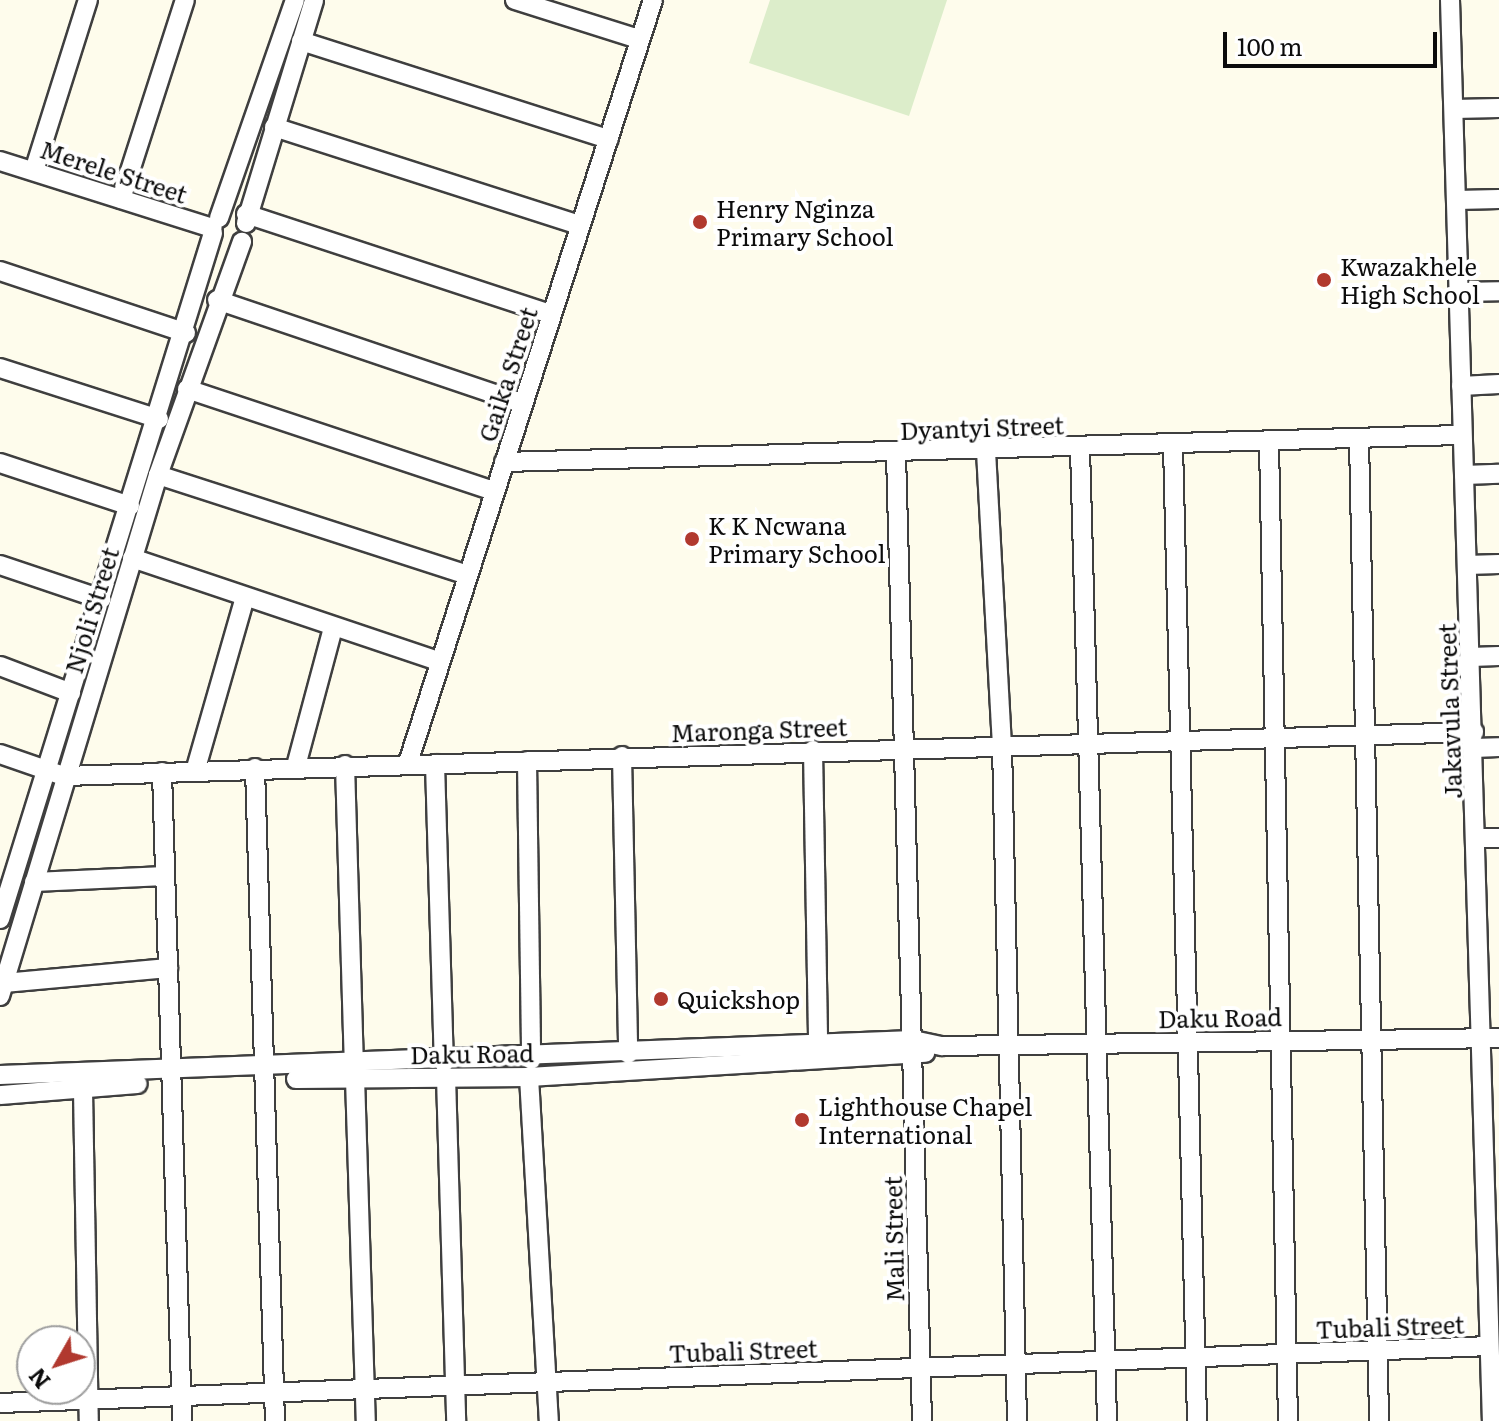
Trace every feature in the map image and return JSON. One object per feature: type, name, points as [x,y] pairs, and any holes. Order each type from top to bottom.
[{"type":"street","points":[[34,171],[88,0]]},
{"type":"street","points":[[121,199],[185,0]]},
{"type":"street","name":"Njoli Street","points":[[2,989],[34,882],[71,693],[186,333],[215,226],[295,0]]},
{"type":"street","name":"Njoli Street","points":[[0,919],[19,855],[55,773],[132,558],[217,300],[245,227],[314,0]]},
{"type":"street","points":[[515,0],[639,39]]},
{"type":"street","name":"Gaika Street","points":[[408,763],[438,661],[653,0]]},
{"type":"street","name":"Jakavula Street","points":[[1450,0],[1460,292],[1461,435],[1478,838],[1479,932],[1490,1039],[1492,1421]]},
{"type":"street","points":[[301,41],[609,139]]},
{"type":"street","points":[[1454,109],[1499,108]]},
{"type":"street","points":[[274,127],[580,225]]},
{"type":"street","name":"Merele Street","points":[[0,161],[215,226]]},
{"type":"street","points":[[1457,200],[1499,199]]},
{"type":"street","points":[[245,227],[227,248],[215,226],[235,215],[245,227],[551,314]]},
{"type":"street","points":[[0,271],[186,333]]},
{"type":"street","points":[[1460,292],[1499,291]]},
{"type":"street","points":[[217,300],[522,403]]},
{"type":"street","points":[[0,368],[159,419]]},
{"type":"street","points":[[1461,386],[1499,384]]},
{"type":"street","points":[[187,389],[494,491]]},
{"type":"street","name":"Dyantyi Street","points":[[504,462],[896,454],[1461,435]]},
{"type":"street","points":[[1359,439],[1375,1040],[1379,1421]]},
{"type":"street","points":[[1269,442],[1288,1421]]},
{"type":"street","points":[[1173,445],[1184,740],[1197,1421]]},
{"type":"street","points":[[1080,448],[1091,743],[1107,1421]]},
{"type":"street","points":[[986,451],[1002,745],[1017,1421]]},
{"type":"street","name":"Mali Street","points":[[896,454],[901,721],[909,750],[922,1421]]},
{"type":"street","points":[[0,463],[130,506]]},
{"type":"street","points":[[1464,475],[1499,474]]},
{"type":"street","points":[[158,475],[467,575]]},
{"type":"street","points":[[132,558],[244,601],[438,661]]},
{"type":"street","points":[[1467,565],[1499,564]]},
{"type":"street","points":[[0,565],[101,599]]},
{"type":"street","points":[[196,768],[244,601]]},
{"type":"street","points":[[296,766],[333,628]]},
{"type":"street","points":[[1471,657],[1499,656]]},
{"type":"street","points":[[0,666],[71,693]]},
{"type":"street","name":"Maronga Street","points":[[55,773],[1366,735],[1474,740],[1499,747]]},
{"type":"street","points":[[813,750],[818,1044]]},
{"type":"street","points":[[0,754],[55,773]]},
{"type":"street","points":[[622,756],[628,1054]]},
{"type":"street","points":[[527,761],[530,1068],[549,1421]]},
{"type":"street","points":[[435,764],[456,1421]]},
{"type":"street","points":[[345,765],[366,1421]]},
{"type":"street","points":[[255,768],[275,1421]]},
{"type":"street","points":[[162,772],[182,1421]]},
{"type":"street","points":[[1478,838],[1499,838]]},
{"type":"street","points":[[0,849],[19,855]]},
{"type":"street","points":[[34,882],[165,876]]},
{"type":"street","points":[[1479,932],[1499,931]]},
{"type":"street","points":[[2,989],[168,968]]},
{"type":"street","name":"Daku Road","points":[[0,1075],[172,1077],[530,1068],[942,1046],[1190,1040],[1490,1039]]},
{"type":"street","name":"Daku Road","points":[[530,1068],[628,1054],[818,1044],[914,1048]]},
{"type":"street","name":"Daku Road","points":[[0,1095],[83,1090],[172,1077]]},
{"type":"street","points":[[83,1090],[87,1325]]},
{"type":"street","name":"Tubali Street","points":[[96,1397],[455,1387],[920,1363],[1376,1351],[1491,1337]]},
{"type":"green space","points":[[770,0],[947,0],[909,116],[749,63]]},
{"type":"place","name":"Henry Nginza Primary School","points":[[700,222]]},
{"type":"place","name":"Kwazakhele High School","points":[[1324,280]]},
{"type":"place","name":"K K Ncwana Primary School","points":[[692,539]]},
{"type":"place","name":"Quickshop","points":[[661,999]]},
{"type":"place","name":"Lighthouse Chapel International","points":[[802,1120]]}]
